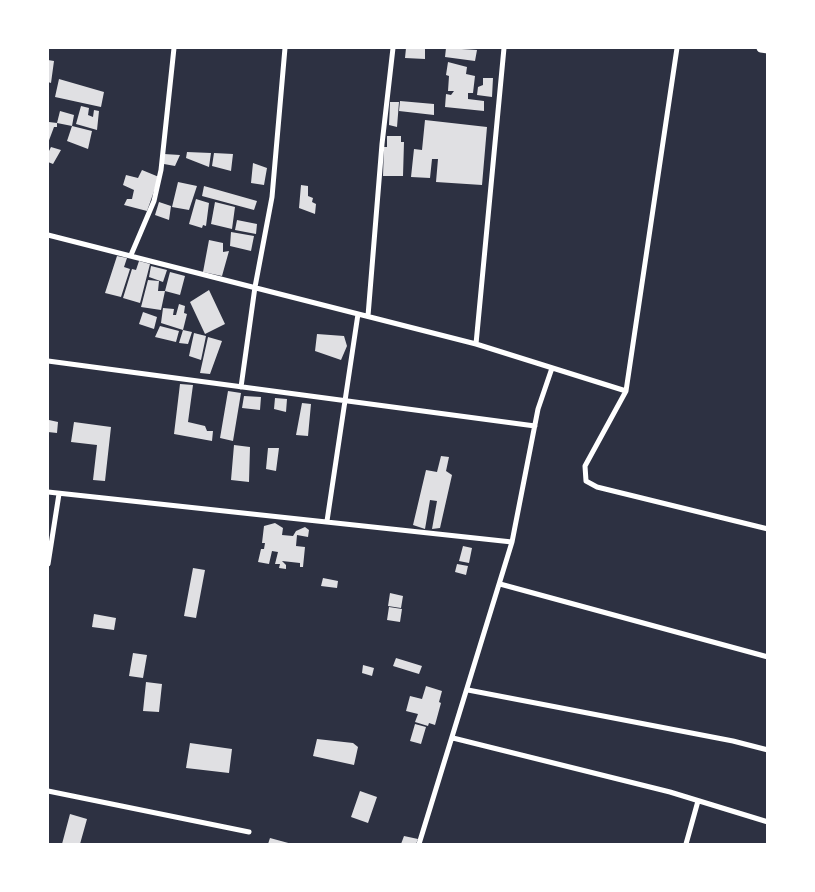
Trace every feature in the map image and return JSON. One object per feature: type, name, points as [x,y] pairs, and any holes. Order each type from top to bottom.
[{"type":"street","points":[[130,255],[154,201],[161,170],[174,48]]},
{"type":"street","points":[[241,387],[255,287],[272,197],[285,48]]},
{"type":"street","points":[[368,316],[382,144],[393,48]]},
{"type":"street","points":[[476,344],[504,48]]},
{"type":"street","points":[[677,48],[626,391],[585,466],[586,481],[597,487],[768,529]]},
{"type":"street","points":[[761,48],[768,49]]},
{"type":"street","points":[[48,235],[476,344],[626,391]]},
{"type":"street","points":[[327,521],[358,314]]},
{"type":"street","points":[[48,361],[535,426]]},
{"type":"street","points":[[420,844],[454,738],[512,542],[538,409],[552,368]]},
{"type":"street","points":[[48,492],[512,542]]},
{"type":"street","points":[[48,564],[59,494]]},
{"type":"street","points":[[500,584],[768,657]]},
{"type":"street","points":[[468,690],[723,739],[768,750]]},
{"type":"street","points":[[454,738],[698,800],[768,822]]},
{"type":"street","points":[[48,791],[249,832]]},
{"type":"street","points":[[686,844],[698,800]]},
{"type":"building","points":[[406,48],[425,48],[425,59],[405,58]]},
{"type":"building","points":[[446,48],[477,50],[475,61],[445,57]]},
{"type":"building","points":[[48,60],[54,61],[51,83],[48,82]]},
{"type":"building","points":[[448,62],[467,67],[466,74],[475,76],[473,93],[468,93],[468,99],[484,101],[484,111],[445,107],[446,94],[451,95],[454,91],[448,91],[449,76],[446,75]]},
{"type":"building","points":[[483,78],[493,78],[492,97],[477,95],[478,87],[483,85]]},
{"type":"building","points":[[59,79],[104,92],[101,107],[55,97]]},
{"type":"building","points":[[400,101],[434,104],[434,115],[399,111]]},
{"type":"building","points":[[390,102],[399,102],[397,127],[389,125]]},
{"type":"building","points":[[81,106],[89,108],[88,115],[93,117],[94,110],[99,111],[97,130],[76,124]]},
{"type":"building","points":[[60,111],[74,115],[72,126],[57,123]]},
{"type":"building","points":[[425,120],[487,127],[482,185],[436,182],[438,159],[432,159],[430,178],[411,177],[414,149],[422,150]]},
{"type":"building","points":[[49,122],[57,123],[57,127],[54,127],[48,143]]},
{"type":"building","points":[[72,126],[92,131],[88,149],[67,141]]},
{"type":"building","points":[[387,136],[401,136],[401,142],[404,142],[403,176],[383,176],[384,147],[387,147]]},
{"type":"building","points":[[51,147],[61,150],[53,164],[48,162],[48,153]]},
{"type":"building","points":[[187,152],[211,153],[209,167],[186,158]]},
{"type":"building","points":[[214,153],[233,154],[231,171],[212,166]]},
{"type":"building","points":[[164,154],[180,155],[175,166],[164,164]]},
{"type":"building","points":[[253,163],[267,168],[264,185],[251,183]]},
{"type":"building","points":[[142,170],[159,177],[147,211],[124,205],[127,199],[132,199],[134,190],[123,185],[126,175],[138,178]]},
{"type":"building","points":[[178,182],[197,186],[189,210],[172,207]]},
{"type":"building","points":[[301,185],[308,186],[308,196],[313,198],[312,202],[316,204],[315,214],[299,208]]},
{"type":"building","points":[[204,186],[257,201],[254,210],[202,196]]},
{"type":"building","points":[[196,199],[209,203],[206,226],[203,225],[202,228],[189,224]]},
{"type":"building","points":[[159,202],[171,206],[169,220],[155,215]]},
{"type":"building","points":[[215,202],[235,207],[232,229],[211,224]]},
{"type":"building","points":[[237,220],[257,224],[256,234],[235,230]]},
{"type":"building","points":[[231,232],[254,236],[251,251],[230,246]]},
{"type":"building","points":[[209,240],[223,243],[223,252],[229,251],[222,276],[203,272]]},
{"type":"building","points":[[117,256],[127,258],[124,267],[130,269],[121,297],[105,293]]},
{"type":"building","points":[[139,261],[150,264],[140,303],[123,298],[132,269],[136,270]]},
{"type":"building","points":[[151,266],[167,270],[163,282],[149,277]]},
{"type":"building","points":[[170,272],[185,276],[180,295],[165,291]]},
{"type":"building","points":[[148,280],[159,281],[158,291],[165,291],[161,310],[141,307]]},
{"type":"building","points":[[209,290],[225,324],[205,334],[190,302]]},
{"type":"building","points":[[179,304],[185,306],[184,313],[187,314],[183,330],[161,323],[163,308],[174,309],[173,315],[176,315]]},
{"type":"building","points":[[143,312],[157,317],[154,329],[139,324]]},
{"type":"building","points":[[160,326],[179,331],[176,342],[155,337]]},
{"type":"building","points":[[183,330],[192,332],[188,344],[179,343]]},
{"type":"building","points":[[194,333],[206,336],[201,360],[189,356]]},
{"type":"building","points":[[317,334],[344,336],[347,346],[341,360],[315,351]]},
{"type":"building","points":[[208,337],[222,341],[210,374],[200,373]]},
{"type":"building","points":[[180,384],[193,385],[188,422],[205,426],[207,431],[213,431],[212,441],[174,434]]},
{"type":"building","points":[[228,391],[241,393],[233,441],[220,438]]},
{"type":"building","points":[[244,396],[261,397],[260,410],[242,408]]},
{"type":"building","points":[[275,398],[287,399],[286,412],[274,409]]},
{"type":"building","points":[[302,403],[311,404],[308,436],[296,435]]},
{"type":"building","points":[[49,420],[58,422],[57,433],[48,432]]},
{"type":"building","points":[[74,422],[111,427],[105,481],[93,480],[97,445],[71,442]]},
{"type":"building","points":[[234,445],[250,447],[249,482],[231,480]]},
{"type":"building","points":[[268,448],[279,448],[276,471],[266,469]]},
{"type":"building","points":[[441,456],[449,457],[446,471],[452,475],[440,528],[432,529],[437,501],[430,500],[425,529],[413,525],[426,470],[437,472]]},
{"type":"building","points":[[275,523],[283,528],[282,535],[293,536],[296,531],[305,527],[309,530],[308,537],[297,535],[296,546],[305,547],[303,567],[300,567],[300,563],[282,561],[286,565],[286,569],[279,568],[280,564],[275,564],[278,552],[272,551],[269,564],[258,562],[261,549],[264,549],[265,543],[262,543],[264,526]]},
{"type":"building","points":[[463,546],[472,548],[469,563],[459,561]]},
{"type":"building","points":[[457,564],[468,566],[466,575],[455,572]]},
{"type":"building","points":[[193,568],[205,570],[196,618],[184,616]]},
{"type":"building","points":[[323,578],[338,581],[337,588],[321,586]]},
{"type":"building","points":[[390,593],[403,596],[401,608],[388,606]]},
{"type":"building","points":[[389,607],[402,609],[400,622],[387,620]]},
{"type":"building","points":[[94,614],[116,618],[114,630],[92,627]]},
{"type":"building","points":[[133,653],[147,655],[143,678],[129,676]]},
{"type":"building","points":[[396,658],[422,666],[419,674],[393,666]]},
{"type":"building","points":[[363,665],[374,668],[372,676],[362,673]]},
{"type":"building","points":[[146,682],[162,684],[159,712],[143,711]]},
{"type":"building","points":[[426,686],[442,691],[435,725],[429,723],[428,726],[415,722],[418,714],[406,711],[410,696],[422,699]]},
{"type":"building","points":[[415,724],[426,727],[421,744],[410,741]]},
{"type":"building","points":[[317,739],[353,743],[358,747],[354,765],[313,756]]},
{"type":"building","points":[[190,743],[232,749],[229,773],[186,768]]},
{"type":"building","points":[[360,791],[377,797],[368,823],[351,817]]},
{"type":"building","points":[[70,814],[87,819],[80,844],[62,844]]},
{"type":"building","points":[[404,836],[418,839],[416,844],[401,844]]},
{"type":"building","points":[[270,838],[292,844],[268,844]]}]
